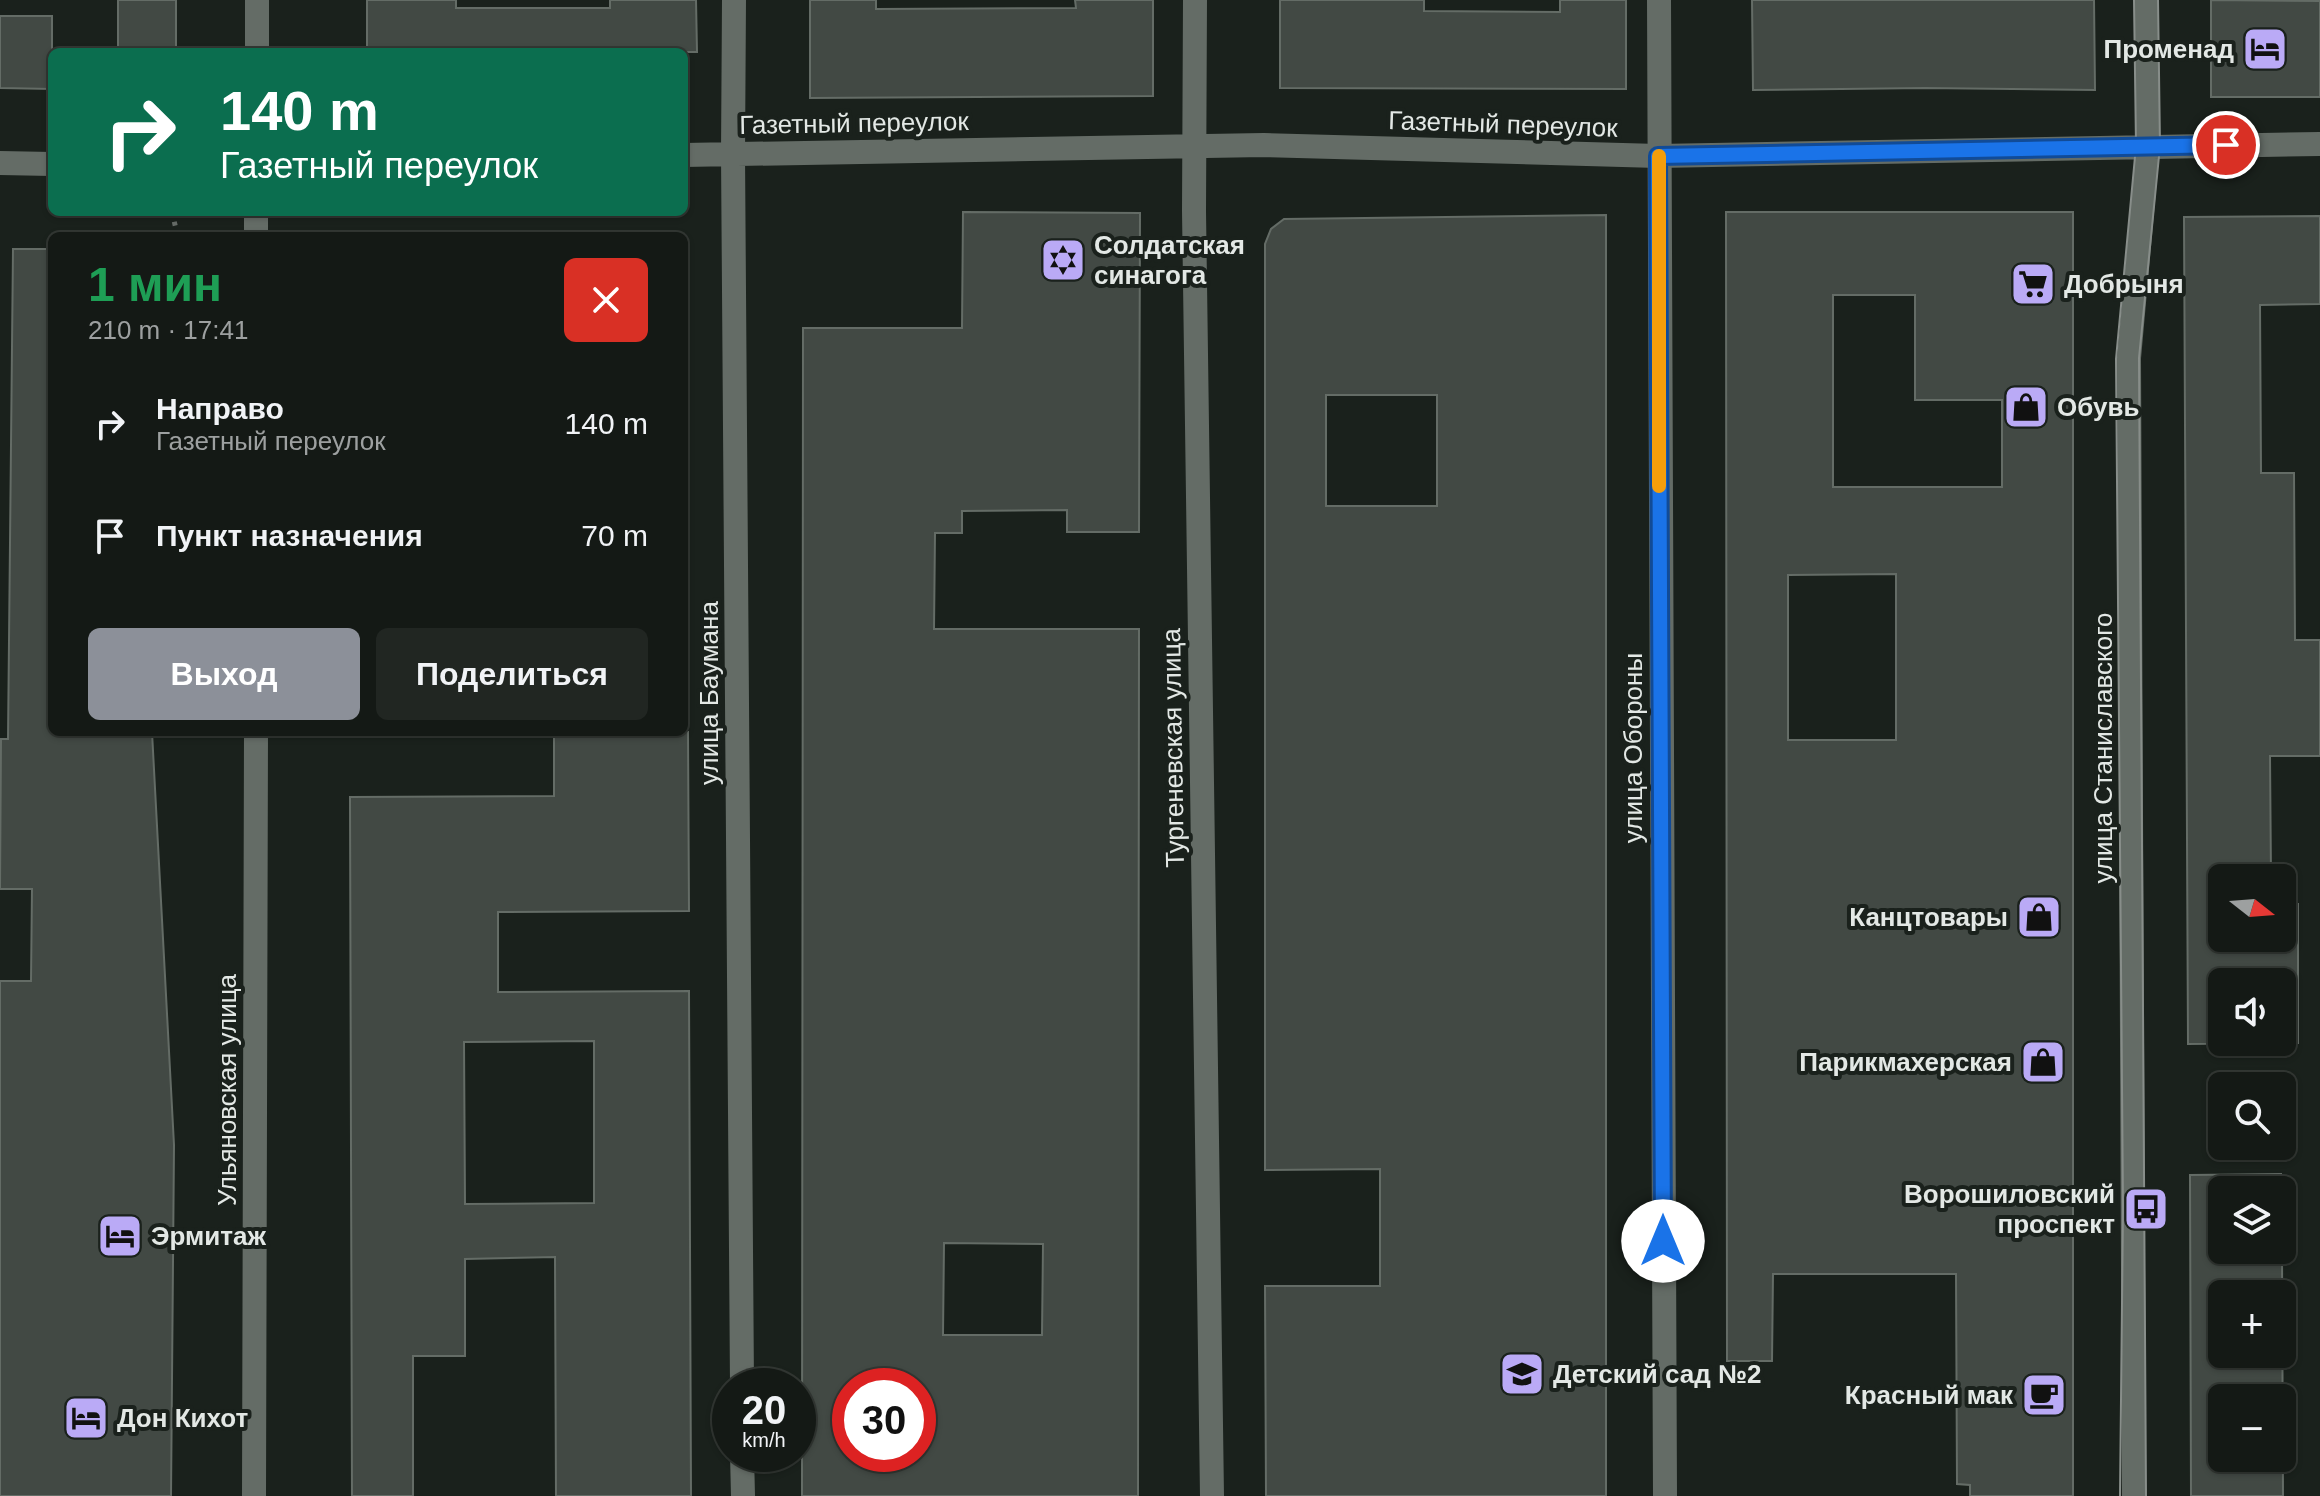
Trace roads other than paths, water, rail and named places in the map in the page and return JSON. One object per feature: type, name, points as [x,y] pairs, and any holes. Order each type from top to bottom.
[{"type":"street","points":[[257,0],[257,48]]},
{"type":"street","name":"улица Баумана","points":[[734,0],[742,1368]]},
{"type":"street","name":"Тургеневская улица","points":[[1195,0],[1194,146],[1212,1496]]},
{"type":"street","name":"улица Обороны","points":[[1659,0],[1665,1496]]},
{"type":"street","name":"улица Станиславского","points":[[2134,1496],[2129,358],[2148,146],[2146,0]]},
{"type":"street","name":"Газетный переулок","points":[[688,155],[1264,145],[1658,156],[2320,144]]},
{"type":"street","points":[[0,163],[48,164]]},
{"type":"street","name":"Ульяновская улица","points":[[254,1496],[256,736]]},
{"type":"street","points":[[742,1472],[743,1496]]},
{"type":"tram line","points":[[2120,1496],[2123,1208],[2116,359],[2136,146],[2134,0]]},
{"type":"tram line","points":[[2146,1496],[2139,358],[2160,146],[2158,0]]},
{"type":"place","name":"Променад","points":[[2265,49]]},
{"type":"place","name":"Солдатская синагога","points":[[1063,260]]},
{"type":"place","name":"Добрыня","points":[[2033,284]]},
{"type":"place","name":"Обувь","points":[[2026,407]]},
{"type":"place","name":"Канцтовары","points":[[2039,917]]},
{"type":"place","name":"Парикмахерская","points":[[2043,1062]]},
{"type":"place","name":"Ворошиловский проспект","points":[[2146,1209]]},
{"type":"place","name":"Эрмитаж","points":[[120,1236]]},
{"type":"place","name":"Детский сад №2","points":[[1522,1374]]},
{"type":"place","name":"Красный мак","points":[[2044,1395]]},
{"type":"place","name":"Дон Кихот","points":[[86,1418]]}]
